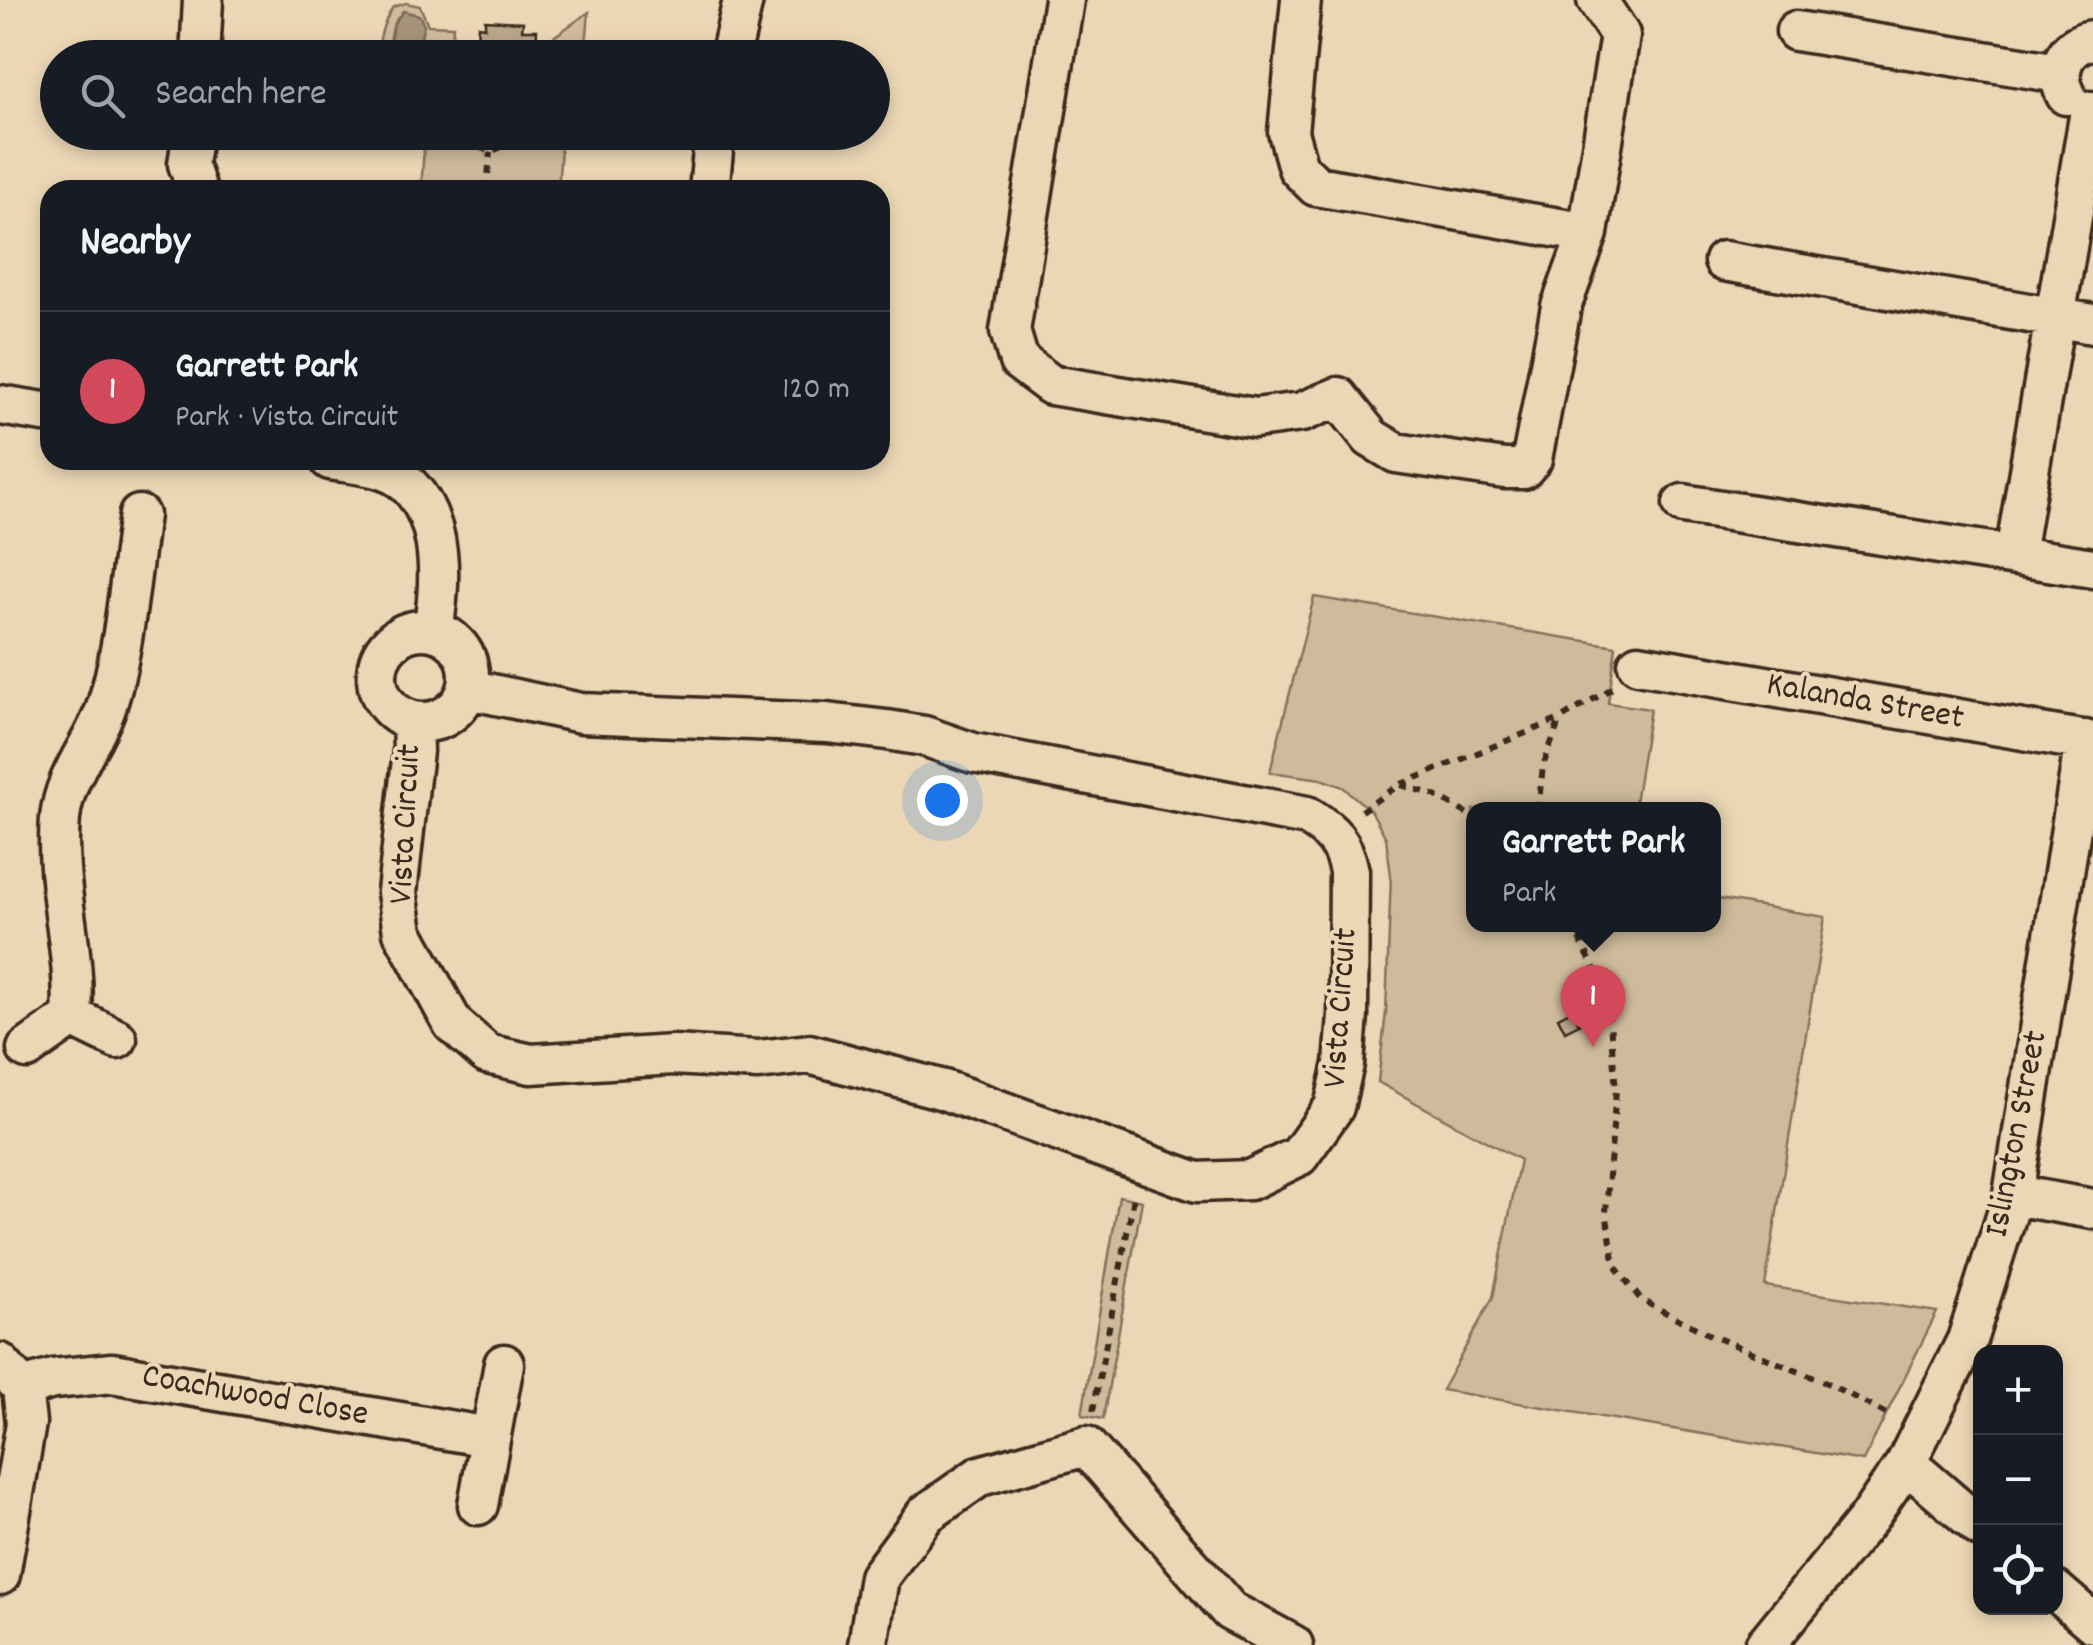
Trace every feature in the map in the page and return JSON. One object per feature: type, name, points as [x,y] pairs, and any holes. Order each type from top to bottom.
[{"type":"street","points":[[201,40],[203,0]]},
{"type":"street","points":[[734,40],[742,0]]},
{"type":"street","points":[[1064,0],[1010,331],[1019,361],[1052,385],[1254,418],[1302,412],[1338,397],[1370,438],[1396,453],[1506,470],[1523,469],[1532,459],[1562,308],[1588,233],[1620,35],[1597,0]]},
{"type":"street","points":[[1302,0],[1288,132],[1298,168],[1316,186],[1588,233]]},
{"type":"street","points":[[1796,31],[2059,73]]},
{"type":"street","points":[[2016,554],[2092,111],[2067,98],[2059,73],[2069,50],[2093,40]]},
{"type":"street","points":[[190,150],[188,164],[194,180]]},
{"type":"street","points":[[709,180],[713,150]]},
{"type":"street","points":[[1724,261],[2093,324]]},
{"type":"street","points":[[0,405],[40,411]]},
{"type":"street","points":[[383,470],[404,481],[424,509],[438,552],[439,596],[432,631]]},
{"type":"street","points":[[1683,504],[2093,568]]},
{"type":"street","points":[[28,1050],[72,1017],[74,982],[58,868],[61,813],[74,765],[107,707],[139,515]]},
{"type":"street","points":[[432,631],[458,646],[469,674],[468,689],[462,702],[440,719],[412,721],[386,704],[379,690],[379,662],[385,650],[405,633],[432,631]]},
{"type":"street","name":"Kalanda Street","points":[[1638,664],[2089,741]]},
{"type":"street","points":[[468,689],[581,713],[827,723],[924,736],[972,753],[1307,816],[1330,830]]},
{"type":"street","name":"Vista Circuit","points":[[412,721],[413,751],[397,892],[402,932],[453,1024],[487,1054],[531,1064],[673,1055],[758,1060],[810,1054],[944,1090],[1198,1182],[1250,1180],[1299,1156],[1334,1107],[1344,1064],[1348,1015],[1350,870],[1344,849],[1330,830]]},
{"type":"street","name":"Islington Street","points":[[1765,1645],[1867,1520],[1913,1450],[1967,1340],[2013,1195],[2089,741]]},
{"type":"street","points":[[72,1017],[117,1040]]},
{"type":"street","points":[[2013,1195],[2093,1209]]},
{"type":"street","points":[[478,1505],[504,1364]]},
{"type":"street","name":"Coachwood Close","points":[[11,1375],[53,1379],[112,1373],[489,1437]]},
{"type":"street","points":[[0,1575],[26,1423],[11,1375]]},
{"type":"street","points":[[868,1645],[879,1577],[926,1514],[980,1476],[1086,1446],[1230,1611],[1293,1645]]},
{"type":"street","points":[[1913,1450],[1978,1525]]},
{"type":"street","points":[[2063,1597],[2093,1623]]},
{"type":"path","points":[[486,150],[495,150]]},
{"type":"path","points":[[488,180],[490,152]]},
{"type":"path","points":[[1330,830],[1400,785],[1560,719],[1625,680],[1638,664]]},
{"type":"path","points":[[1539,802],[1542,766],[1560,719]]},
{"type":"path","points":[[1400,785],[1434,794],[1466,814]]},
{"type":"path","points":[[1576,932],[1601,982],[1610,1022],[1616,1090],[1606,1212],[1615,1266],[1642,1300],[1708,1334],[1884,1411],[1913,1450]]},
{"type":"path","points":[[1086,1446],[1141,1162]]},
{"type":"shaded area","points":[[406,3],[420,6],[428,25],[453,26],[452,40],[380,40],[393,7]]},
{"type":"shaded area","points":[[403,11],[419,15],[424,25],[421,36],[426,40],[390,40],[394,23]]},
{"type":"shaded area","points":[[589,12],[587,40],[549,40]]},
{"type":"shaded area","points":[[424,150],[561,150],[559,180],[422,180]]},
{"type":"shaded area","points":[[1314,597],[1616,646],[1608,703],[1650,709],[1635,802],[1466,802],[1466,932],[1721,932],[1721,899],[1825,917],[1765,1286],[1937,1312],[1863,1461],[1442,1390],[1493,1297],[1520,1160],[1378,1082],[1386,1012],[1391,875],[1386,838],[1372,812],[1343,787],[1321,779],[1270,772]]},
{"type":"shaded area","points":[[1119,1196],[1142,1201],[1103,1419],[1082,1415]]},
{"type":"building","points":[[485,20],[523,22],[522,30],[537,30],[537,40],[477,40],[478,26],[485,27]]},
{"type":"building","points":[[1572,1010],[1579,1024],[1565,1031],[1558,1017]]},
{"type":"place","name":"Garrett Park","points":[[1593,1047]]}]
